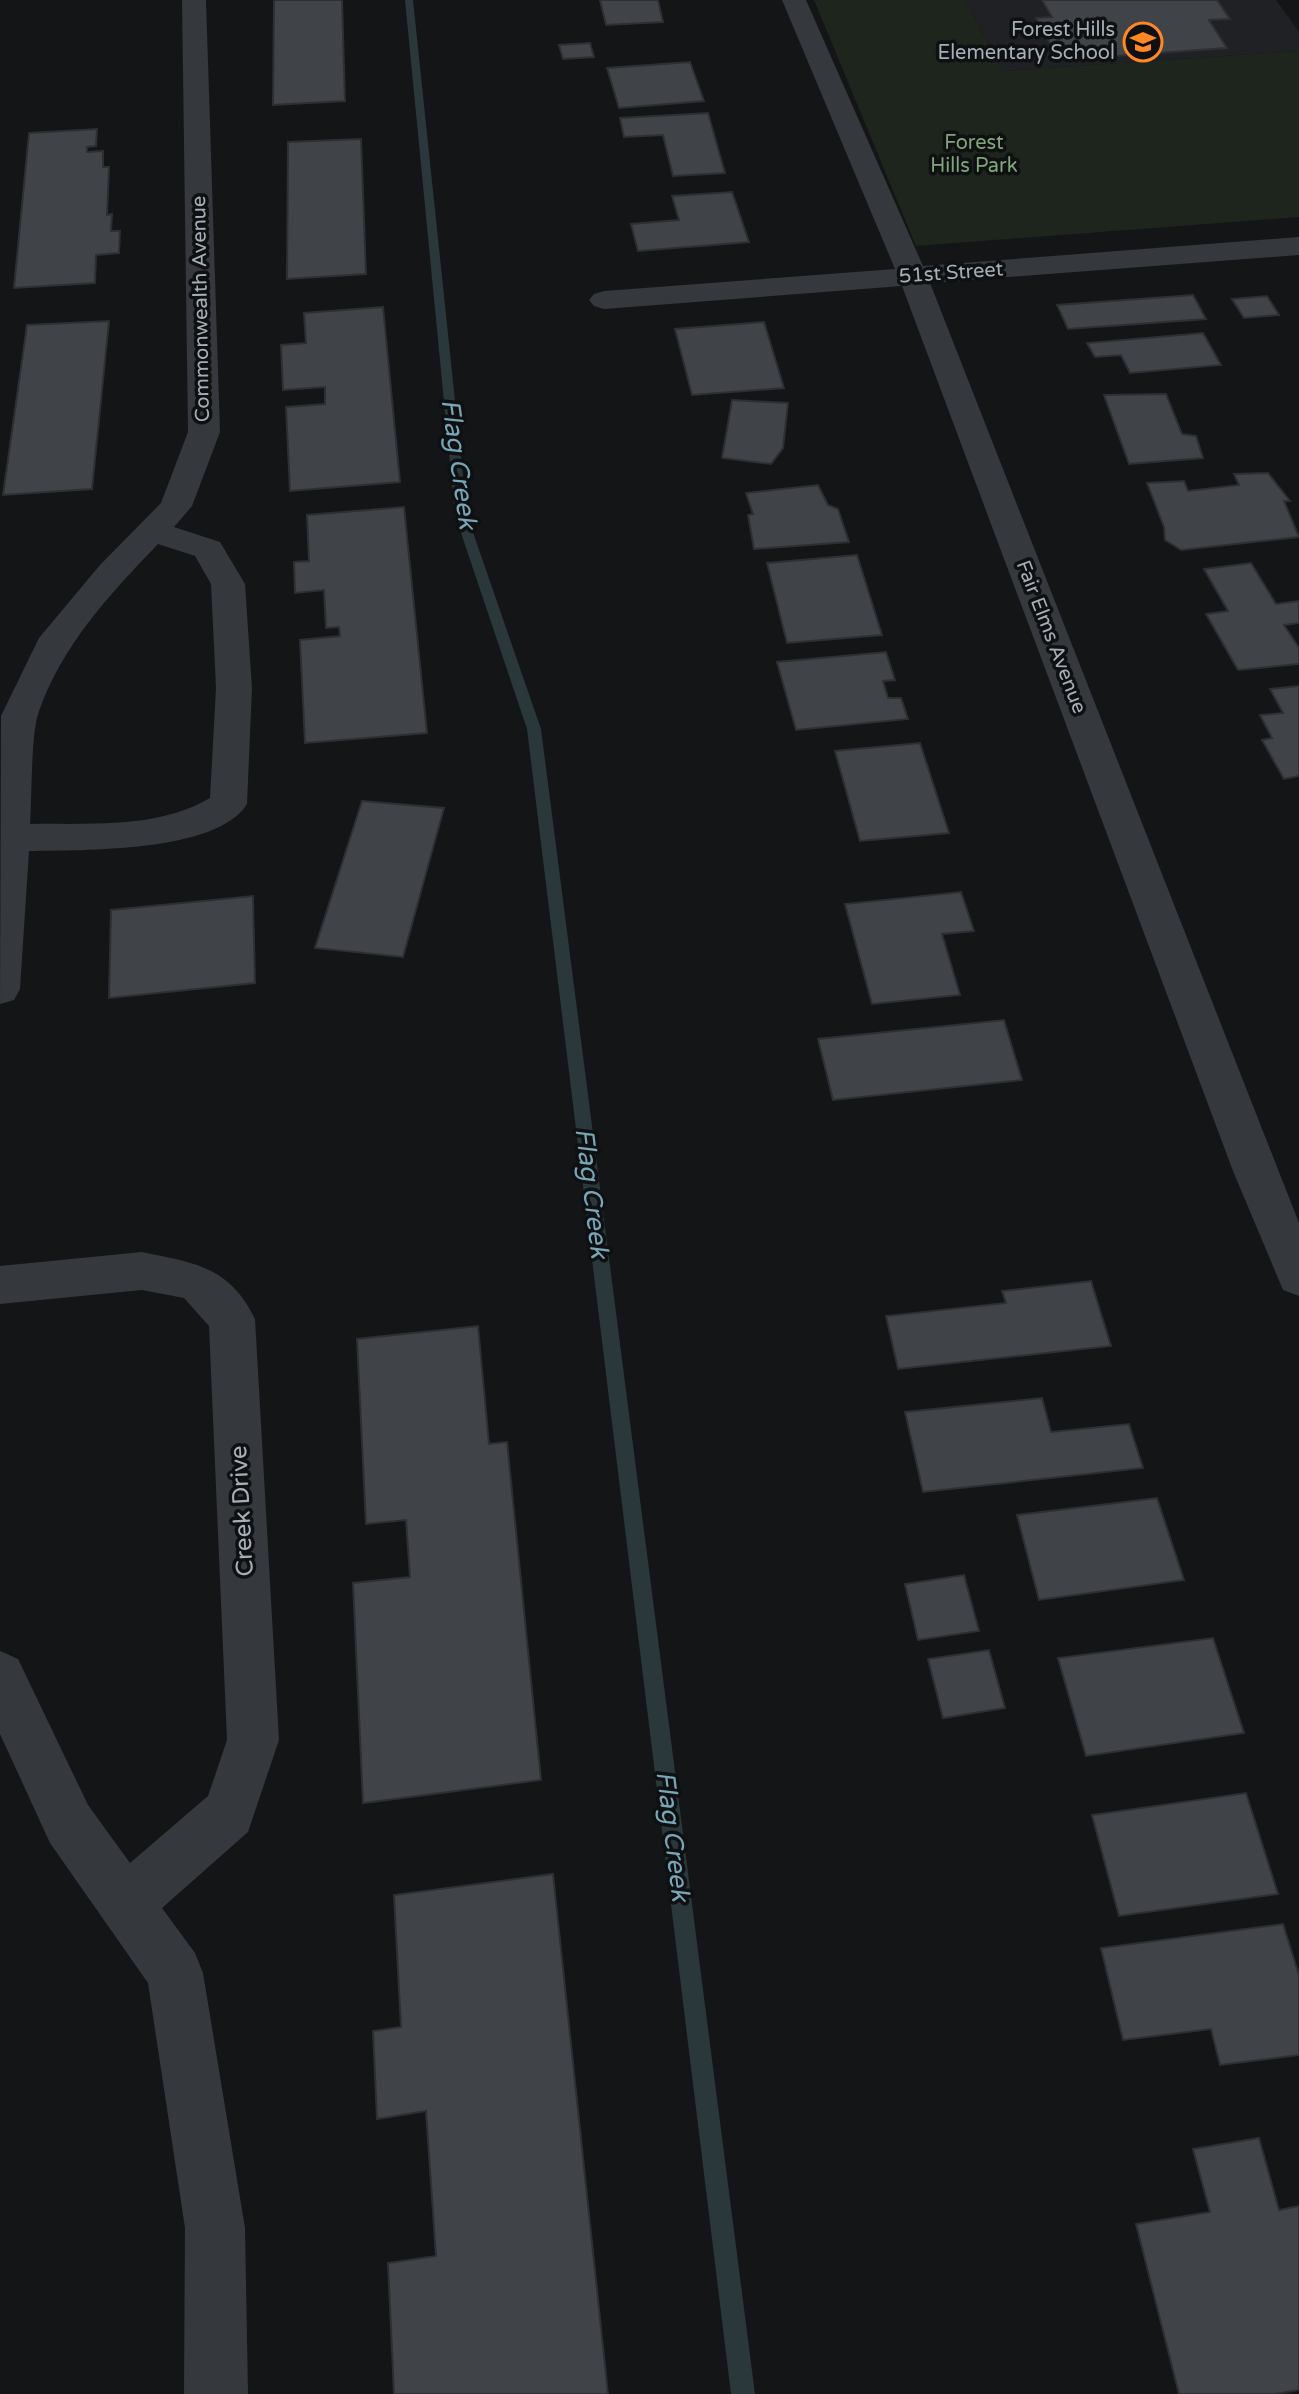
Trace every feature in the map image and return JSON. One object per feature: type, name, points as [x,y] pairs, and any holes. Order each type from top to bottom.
[{"type":"street","name":"Commonwealth Avenue","points":[[0,989],[19,716],[51,646],[112,572],[176,506],[204,432],[194,0]]},
{"type":"street","name":"Fair Elms Avenue","points":[[794,0],[913,276],[1255,1171],[1299,1277]]},
{"type":"street","name":"51st Street","points":[[604,300],[1299,246]]},
{"type":"street","points":[[10,838],[125,835],[196,823],[228,804],[234,688],[228,584],[208,549],[152,531]]},
{"type":"street","name":"Creek Drive","points":[[0,1285],[142,1271],[197,1282],[232,1319],[253,1740],[229,1813],[127,1902]]},
{"type":"street","points":[[0,1676],[69,1824],[175,1973],[215,2228],[216,2394]]},
{"type":"shaded area","name":"Forest Hills Elementary School","points":[[966,0],[1276,0],[1299,32],[1299,51],[1002,71]]},
{"type":"green space","name":"Forest Hills Park","points":[[814,0],[966,0],[1002,71],[1299,51],[1299,217],[916,246]]},
{"type":"building","points":[[274,0],[342,0],[345,101],[273,105]]},
{"type":"building","points":[[600,0],[658,0],[663,22],[606,25]]},
{"type":"building","points":[[1042,0],[1217,0],[1230,19],[1209,20],[1227,48],[1059,60],[1036,18],[1052,17]]},
{"type":"building","points":[[590,43],[594,57],[563,59],[559,45]]},
{"type":"building","points":[[690,62],[704,101],[619,108],[607,68]]},
{"type":"building","points":[[708,113],[725,173],[673,176],[663,135],[624,137],[620,118]]},
{"type":"building","points":[[97,129],[96,146],[87,147],[87,152],[103,151],[103,167],[109,167],[107,215],[112,214],[111,231],[120,231],[119,253],[96,255],[95,283],[14,288],[29,133]]},
{"type":"building","points":[[361,139],[366,274],[287,279],[288,142]]},
{"type":"building","points":[[732,192],[749,242],[638,251],[631,224],[679,220],[672,196]]},
{"type":"building","points":[[1193,295],[1206,319],[1068,329],[1057,305]]},
{"type":"building","points":[[1267,296],[1279,315],[1244,318],[1232,299]]},
{"type":"building","points":[[383,307],[400,482],[290,491],[286,407],[325,404],[325,387],[283,390],[281,345],[306,343],[304,313]]},
{"type":"building","points":[[109,321],[92,489],[3,495],[27,325]]},
{"type":"building","points":[[764,322],[784,388],[692,395],[675,329]]},
{"type":"building","points":[[1203,333],[1221,365],[1130,373],[1121,355],[1095,357],[1087,343]]},
{"type":"building","points":[[1166,394],[1182,434],[1196,436],[1203,458],[1129,464],[1104,395]]},
{"type":"building","points":[[732,400],[788,403],[783,448],[771,464],[722,458]]},
{"type":"building","points":[[1268,473],[1290,501],[1284,501],[1299,537],[1181,550],[1165,540],[1164,527],[1147,483],[1184,481],[1188,491],[1239,485],[1234,474]]},
{"type":"building","points":[[818,485],[828,505],[838,509],[849,542],[754,549],[748,515],[753,514],[746,493]]},
{"type":"building","points":[[404,507],[427,733],[305,743],[300,640],[340,636],[339,627],[326,628],[324,590],[295,593],[294,562],[309,561],[307,515]]},
{"type":"building","points":[[857,555],[882,635],[787,643],[767,563]]},
{"type":"building","points":[[1251,563],[1276,604],[1299,601],[1299,623],[1284,625],[1299,648],[1299,664],[1238,670],[1206,614],[1228,611],[1204,569]]},
{"type":"building","points":[[886,652],[895,680],[883,681],[888,698],[901,698],[908,719],[796,730],[777,662]]},
{"type":"building","points":[[1299,686],[1299,776],[1284,779],[1262,740],[1272,738],[1260,715],[1283,713],[1270,689]]},
{"type":"building","points":[[920,743],[949,833],[860,841],[835,751]]},
{"type":"building","points":[[362,801],[444,808],[403,957],[315,948]]},
{"type":"building","points":[[961,892],[974,931],[942,934],[960,995],[872,1004],[845,904]]},
{"type":"building","points":[[253,896],[255,983],[109,998],[111,910]]},
{"type":"building","points":[[1004,1020],[1022,1080],[833,1100],[818,1039]]},
{"type":"building","points":[[1091,1281],[1111,1346],[898,1369],[886,1316],[1006,1303],[1002,1291]]},
{"type":"building","points":[[478,1326],[489,1444],[507,1442],[541,1780],[363,1803],[353,1583],[410,1577],[406,1520],[366,1524],[357,1339]]},
{"type":"building","points":[[1042,1398],[1051,1432],[1129,1424],[1143,1468],[923,1492],[905,1412]]},
{"type":"building","points":[[1157,1498],[1184,1580],[1039,1600],[1017,1515]]},
{"type":"building","points":[[964,1575],[979,1631],[918,1640],[905,1584]]},
{"type":"building","points":[[1213,1638],[1244,1733],[1086,1756],[1058,1658]]},
{"type":"building","points":[[989,1650],[1005,1708],[943,1718],[928,1659]]},
{"type":"building","points":[[1246,1793],[1278,1894],[1119,1916],[1092,1815]]},
{"type":"building","points":[[553,1874],[608,2394],[394,2394],[388,2263],[436,2256],[426,2111],[377,2119],[373,2031],[401,2027],[394,1895]]},
{"type":"building","points":[[1283,1924],[1299,1975],[1299,2055],[1220,2065],[1211,2029],[1123,2040],[1101,1948]]},
{"type":"building","points":[[1259,2138],[1279,2210],[1299,2206],[1299,2390],[1275,2394],[1179,2394],[1136,2224],[1210,2212],[1193,2149]]},
{"type":"waterway","name":"Flag Creek","points":[[409,0],[461,515],[534,729],[743,2394]]},
{"type":"place","name":"Forest Hills Elementary School","points":[[1143,42]]}]
